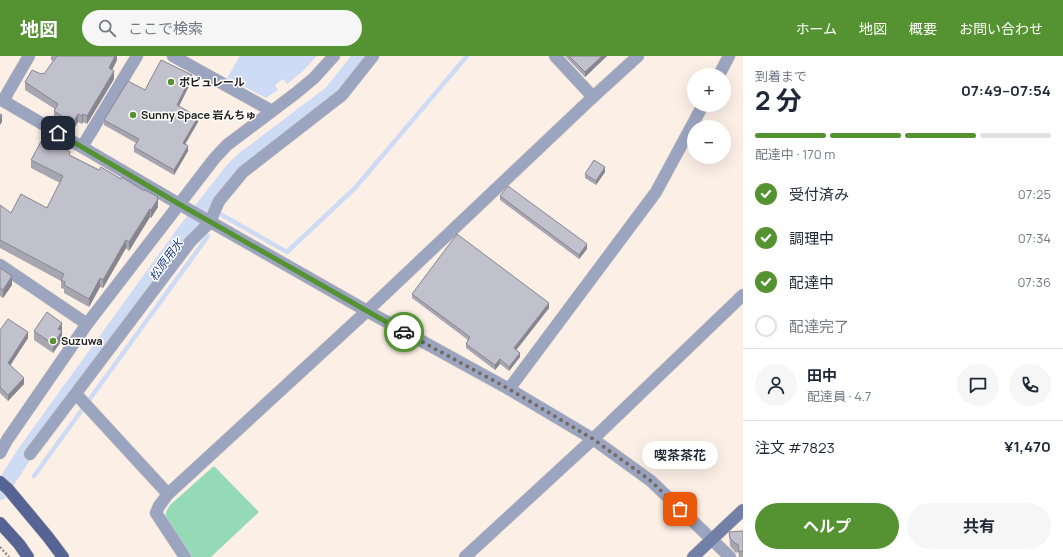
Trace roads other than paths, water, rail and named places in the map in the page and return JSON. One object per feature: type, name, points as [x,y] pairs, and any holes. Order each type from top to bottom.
[{"type":"main road","points":[[4,485],[63,557]]},
{"type":"main road","points":[[693,557],[743,510]]},
{"type":"main road","points":[[0,523],[19,544],[28,557]]},
{"type":"street","points":[[29,56],[2,100],[179,204],[367,311],[509,389],[593,439],[651,481],[730,557]]},
{"type":"street","points":[[82,147],[137,56]]},
{"type":"street","points":[[172,56],[272,111]]},
{"type":"street","points":[[0,453],[7,440],[87,324],[214,159],[228,145],[296,94],[314,78],[334,56]]},
{"type":"street","points":[[30,454],[82,401],[190,242],[219,201],[243,172],[342,95],[373,56]]},
{"type":"street","points":[[555,56],[594,97]]},
{"type":"street","points":[[185,557],[156,514],[159,506],[168,494],[367,311],[638,56]]},
{"type":"street","points":[[723,68],[729,56]]},
{"type":"street","points":[[509,389],[656,192],[699,112]]},
{"type":"street","points":[[0,265],[87,324]]},
{"type":"street","points":[[465,557],[593,439],[743,295]]},
{"type":"street","points":[[82,401],[168,494]]},
{"type":"water","points":[[240,56],[317,56],[303,71],[287,84],[283,79],[275,85],[278,90],[266,98],[227,78]]},
{"type":"waterway","name":"松原用水","points":[[0,492],[25,453],[184,233],[233,170],[246,158],[332,93],[361,56]]},
{"type":"waterway","points":[[222,215],[287,252],[355,188],[467,56]]},
{"type":"waterway","points":[[34,476],[208,236]]},
{"type":"place","name":"ポピュレール","points":[[171,82]]},
{"type":"place","name":"Sunny Space 岩んちゅ","points":[[133,115]]},
{"type":"place","name":"Suzuwa","points":[[53,341]]},
{"type":"place","name":"喫茶茶花","points":[[680,509]]}]
